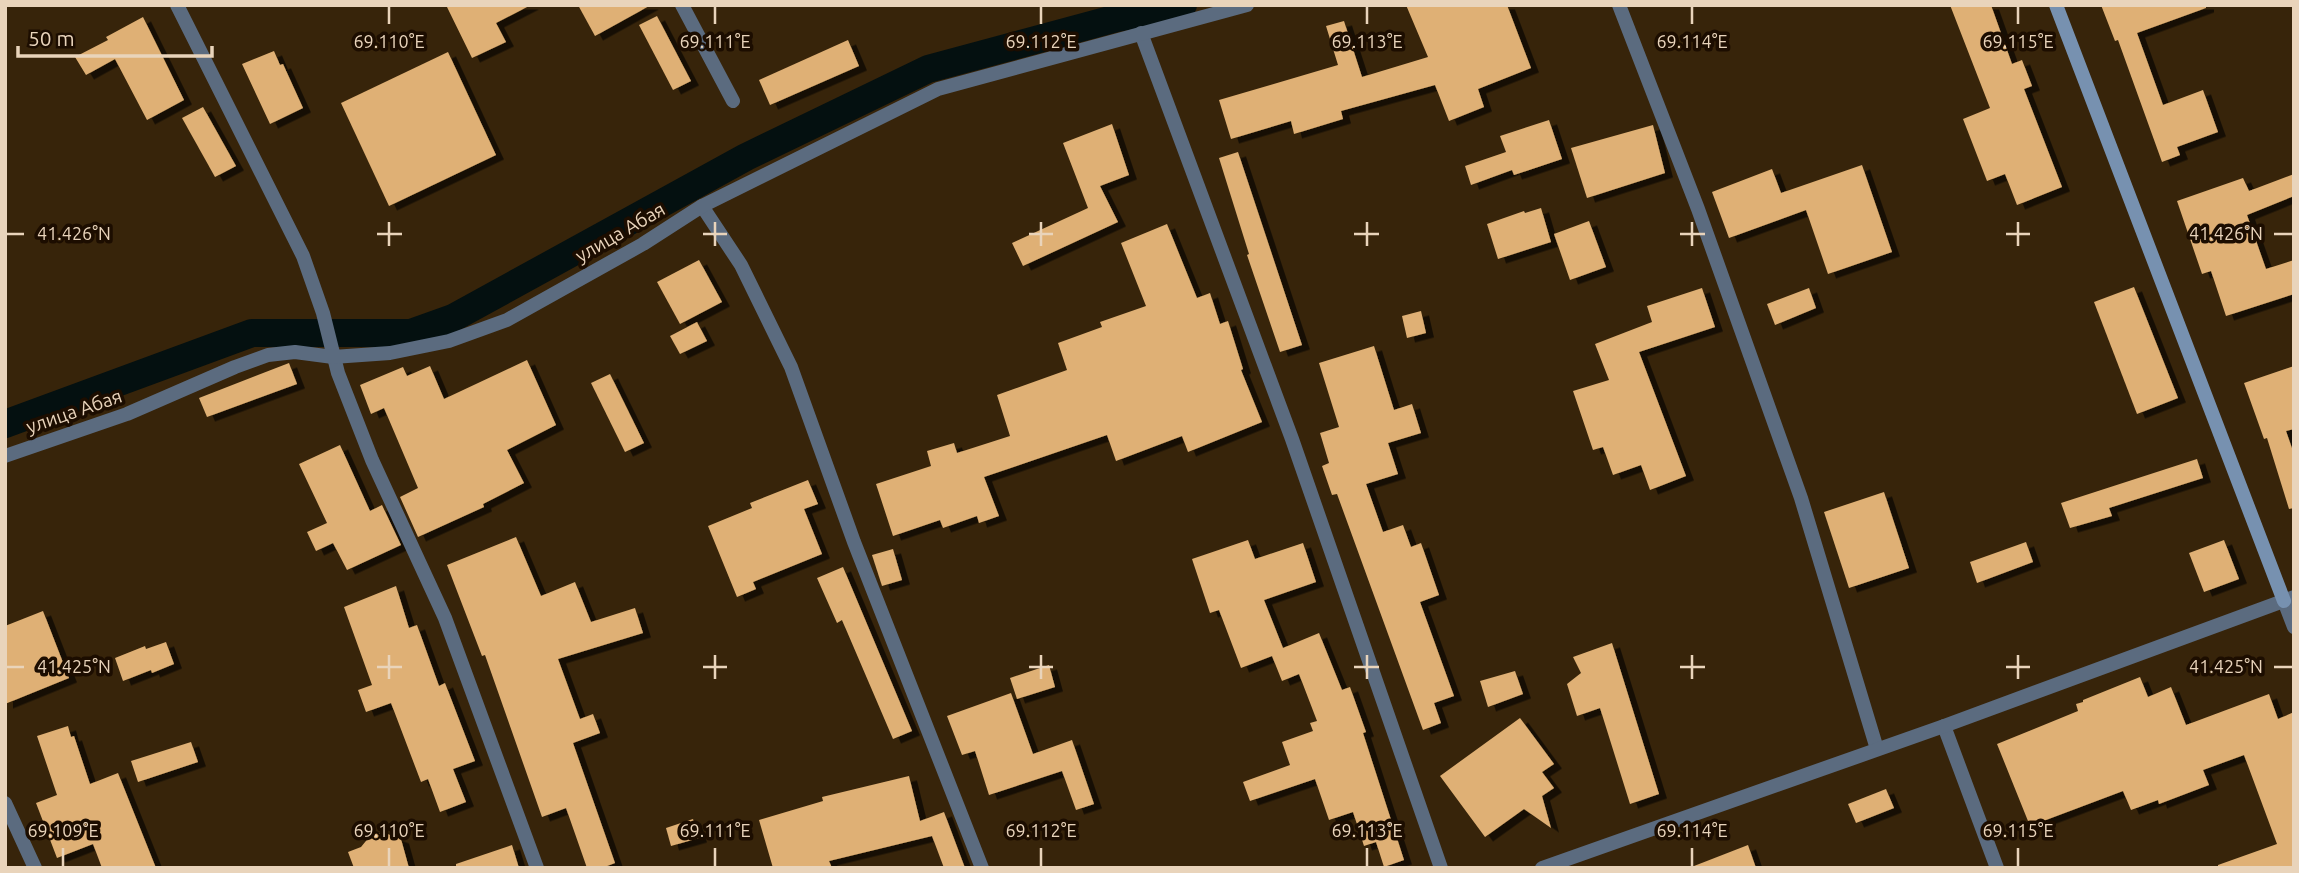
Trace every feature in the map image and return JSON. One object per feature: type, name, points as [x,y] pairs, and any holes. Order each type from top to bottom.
[{"type":"main road","points":[[2056,5],[2289,599]]},
{"type":"street","points":[[177,5],[303,256],[372,460],[445,618],[537,868]]},
{"type":"street","points":[[682,5],[733,102]]},
{"type":"street","name":"улица Абая","points":[[5,456],[127,414],[268,355],[333,351],[390,353],[449,341],[507,320],[643,244],[702,206],[938,89],[1247,5]]},
{"type":"street","points":[[1619,5],[1698,209],[1801,498],[1877,749]]},
{"type":"street","points":[[1141,33],[1292,439],[1441,868]]},
{"type":"street","points":[[702,206],[741,265],[791,367],[854,542],[982,868]]},
{"type":"street","points":[[1542,868],[1944,726],[2289,599],[2294,627]]},
{"type":"street","points":[[1944,726],[1997,868]]},
{"type":"street","points":[[5,803],[35,868]]},
{"type":"building","points":[[446,5],[531,5],[496,23],[506,42],[472,58]]},
{"type":"building","points":[[578,5],[651,5],[595,36]]},
{"type":"building","points":[[1406,5],[1507,5],[1531,68],[1478,89],[1484,107],[1449,121],[1435,85],[1341,111],[1343,119],[1294,134],[1291,121],[1231,139],[1219,100],[1338,65],[1326,26],[1344,21],[1362,77],[1428,57]]},
{"type":"building","points":[[1950,5],[1991,5],[2012,64],[2022,60],[2032,86],[2024,89],[2062,187],[2017,205],[2005,174],[1987,181],[1963,119],[1990,108]]},
{"type":"building","points":[[2101,5],[2206,5],[2206,8],[2137,33],[2163,105],[2203,90],[2218,132],[2177,147],[2180,155],[2162,162],[2118,40],[2115,41]]},
{"type":"building","points":[[657,16],[691,81],[673,90],[639,25]]},
{"type":"building","points":[[143,17],[184,100],[147,120],[115,59],[86,75],[75,57]]},
{"type":"building","points":[[848,40],[859,66],[770,105],[759,80]]},
{"type":"building","points":[[274,51],[280,65],[283,64],[303,108],[270,124],[242,64]]},
{"type":"building","points":[[448,52],[496,155],[389,206],[341,103]]},
{"type":"building","points":[[203,107],[236,166],[215,177],[182,118]]},
{"type":"building","points":[[1549,120],[1562,159],[1514,175],[1512,170],[1471,185],[1465,166],[1506,152],[1500,136]]},
{"type":"building","points":[[1112,124],[1129,175],[1100,186],[1118,222],[1023,266],[1012,243],[1088,208],[1063,143]]},
{"type":"building","points":[[1653,125],[1665,173],[1587,198],[1571,148]]},
{"type":"building","points":[[1238,152],[1302,345],[1280,352],[1247,255],[1249,254],[1219,158]]},
{"type":"building","points":[[1862,165],[1892,252],[1828,274],[1806,210],[1729,238],[1712,192],[1772,169],[1781,193]]},
{"type":"building","points":[[2294,174],[2294,196],[2247,215],[2266,269],[2294,260],[2294,294],[2226,316],[2211,271],[2202,274],[2177,201],[2243,178],[2249,191]]},
{"type":"building","points":[[1541,208],[1551,242],[1498,259],[1487,224]]},
{"type":"building","points":[[1589,221],[1606,267],[1570,280],[1554,234]]},
{"type":"building","points":[[1167,224],[1197,298],[1210,293],[1220,324],[1228,321],[1243,369],[1241,370],[1262,422],[1188,452],[1182,436],[1116,461],[1107,435],[984,477],[999,516],[979,523],[977,516],[943,528],[940,520],[893,536],[876,484],[931,466],[927,451],[954,443],[957,453],[1010,436],[997,395],[1067,370],[1058,343],[1102,327],[1100,322],[1146,306],[1121,243]]},
{"type":"building","points":[[699,260],[722,302],[680,324],[657,282]]},
{"type":"building","points":[[2134,287],[2178,398],[2137,414],[2094,302]]},
{"type":"building","points":[[1702,288],[1715,327],[1639,352],[1686,476],[1650,490],[1641,465],[1613,475],[1603,447],[1593,450],[1573,391],[1609,380],[1595,344],[1652,322],[1647,306]]},
{"type":"building","points":[[1809,288],[1816,308],[1775,325],[1767,304]]},
{"type":"building","points":[[1421,311],[1426,333],[1407,338],[1402,316]]},
{"type":"building","points":[[697,322],[707,341],[680,354],[670,336]]},
{"type":"building","points":[[1374,346],[1394,410],[1412,404],[1421,433],[1388,443],[1398,474],[1366,484],[1383,532],[1403,525],[1411,547],[1421,543],[1439,595],[1420,602],[1454,696],[1434,703],[1441,723],[1423,730],[1337,494],[1332,495],[1322,466],[1329,463],[1320,433],[1339,427],[1319,363]]},
{"type":"building","points":[[527,360],[556,425],[507,450],[524,483],[483,504],[484,507],[418,537],[400,497],[418,488],[384,408],[371,414],[360,385],[403,367],[407,376],[430,366],[444,399]]},
{"type":"building","points":[[289,363],[297,384],[207,417],[199,398]]},
{"type":"building","points":[[2294,366],[2294,429],[2286,431],[2294,454],[2294,508],[2289,509],[2267,438],[2264,439],[2244,383]]},
{"type":"building","points":[[610,374],[644,443],[625,452],[591,383]]},
{"type":"building","points":[[340,445],[370,511],[382,505],[401,545],[347,570],[333,543],[316,551],[307,532],[327,523],[299,464]]},
{"type":"building","points":[[2197,459],[2203,478],[2109,508],[2112,516],[2070,528],[2061,503]]},
{"type":"building","points":[[808,480],[818,504],[804,509],[822,554],[753,582],[756,589],[737,597],[708,526],[752,508],[750,503]]},
{"type":"building","points":[[1884,492],[1909,568],[1849,588],[1824,512]]},
{"type":"building","points":[[516,537],[541,596],[575,582],[591,622],[635,608],[643,633],[558,659],[580,719],[593,714],[600,733],[573,743],[615,863],[602,868],[587,868],[566,808],[542,817],[485,655],[482,656],[447,565]]},
{"type":"building","points":[[1248,540],[1255,559],[1303,543],[1316,582],[1264,600],[1283,648],[1319,633],[1342,690],[1350,687],[1404,860],[1384,867],[1376,842],[1364,846],[1353,812],[1329,820],[1315,779],[1250,801],[1243,782],[1290,765],[1282,742],[1313,731],[1310,723],[1317,721],[1299,674],[1282,681],[1272,656],[1241,668],[1219,610],[1210,613],[1192,559]]},
{"type":"building","points":[[2224,540],[2239,579],[2204,592],[2189,553]]},
{"type":"building","points":[[2026,542],[2033,562],[1977,583],[1970,562]]},
{"type":"building","points":[[893,549],[902,580],[882,586],[872,555]]},
{"type":"building","points":[[843,567],[912,731],[893,739],[842,620],[837,623],[817,578]]},
{"type":"building","points":[[396,586],[409,628],[417,625],[439,686],[445,683],[475,761],[453,769],[466,802],[440,812],[428,779],[421,782],[391,703],[366,712],[358,690],[372,685],[344,607]]},
{"type":"building","points":[[43,611],[69,678],[5,704],[5,626]]},
{"type":"building","points":[[166,642],[174,664],[123,681],[115,658],[145,646],[146,649]]},
{"type":"building","points":[[1612,643],[1659,794],[1630,804],[1600,708],[1577,716],[1567,684],[1581,673],[1573,657]]},
{"type":"building","points":[[1049,665],[1055,687],[1017,699],[1010,678]]},
{"type":"building","points":[[1515,671],[1523,694],[1488,707],[1480,681]]},
{"type":"building","points":[[2140,677],[2148,697],[2171,687],[2186,725],[2269,694],[2278,719],[2294,712],[2294,868],[2218,868],[2218,865],[2277,844],[2244,755],[2203,770],[2209,785],[2159,804],[2158,800],[2131,810],[2123,791],[2030,826],[1997,744],[2078,711],[2076,704],[2083,700]]},
{"type":"building","points":[[1011,693],[1033,754],[1072,740],[1094,804],[1076,810],[1062,771],[989,795],[975,751],[962,755],[947,716]]},
{"type":"building","points":[[1520,718],[1554,764],[1542,772],[1554,788],[1542,796],[1551,828],[1524,809],[1485,837],[1440,776]]},
{"type":"building","points":[[68,726],[90,784],[118,773],[156,868],[102,868],[93,844],[57,858],[36,803],[57,795],[37,736]]},
{"type":"building","points":[[191,742],[198,762],[138,782],[131,761]]},
{"type":"building","points":[[909,776],[920,821],[944,812],[965,868],[944,868],[932,836],[829,861],[832,868],[773,868],[759,820],[823,801],[822,797]]},
{"type":"building","points":[[1886,789],[1894,808],[1856,823],[1848,804]]},
{"type":"building","points":[[693,819],[699,838],[671,846],[666,828]]},
{"type":"building","points":[[377,833],[401,839],[409,868],[354,868],[348,852],[361,847],[370,836]]},
{"type":"building","points":[[512,845],[519,868],[456,868],[456,864]]},
{"type":"building","points":[[1748,845],[1756,868],[1694,866]]},
{"type":"waterway","points":[[5,424],[252,333],[411,333],[453,318],[746,157],[928,69],[1117,18],[1183,5]]}]
